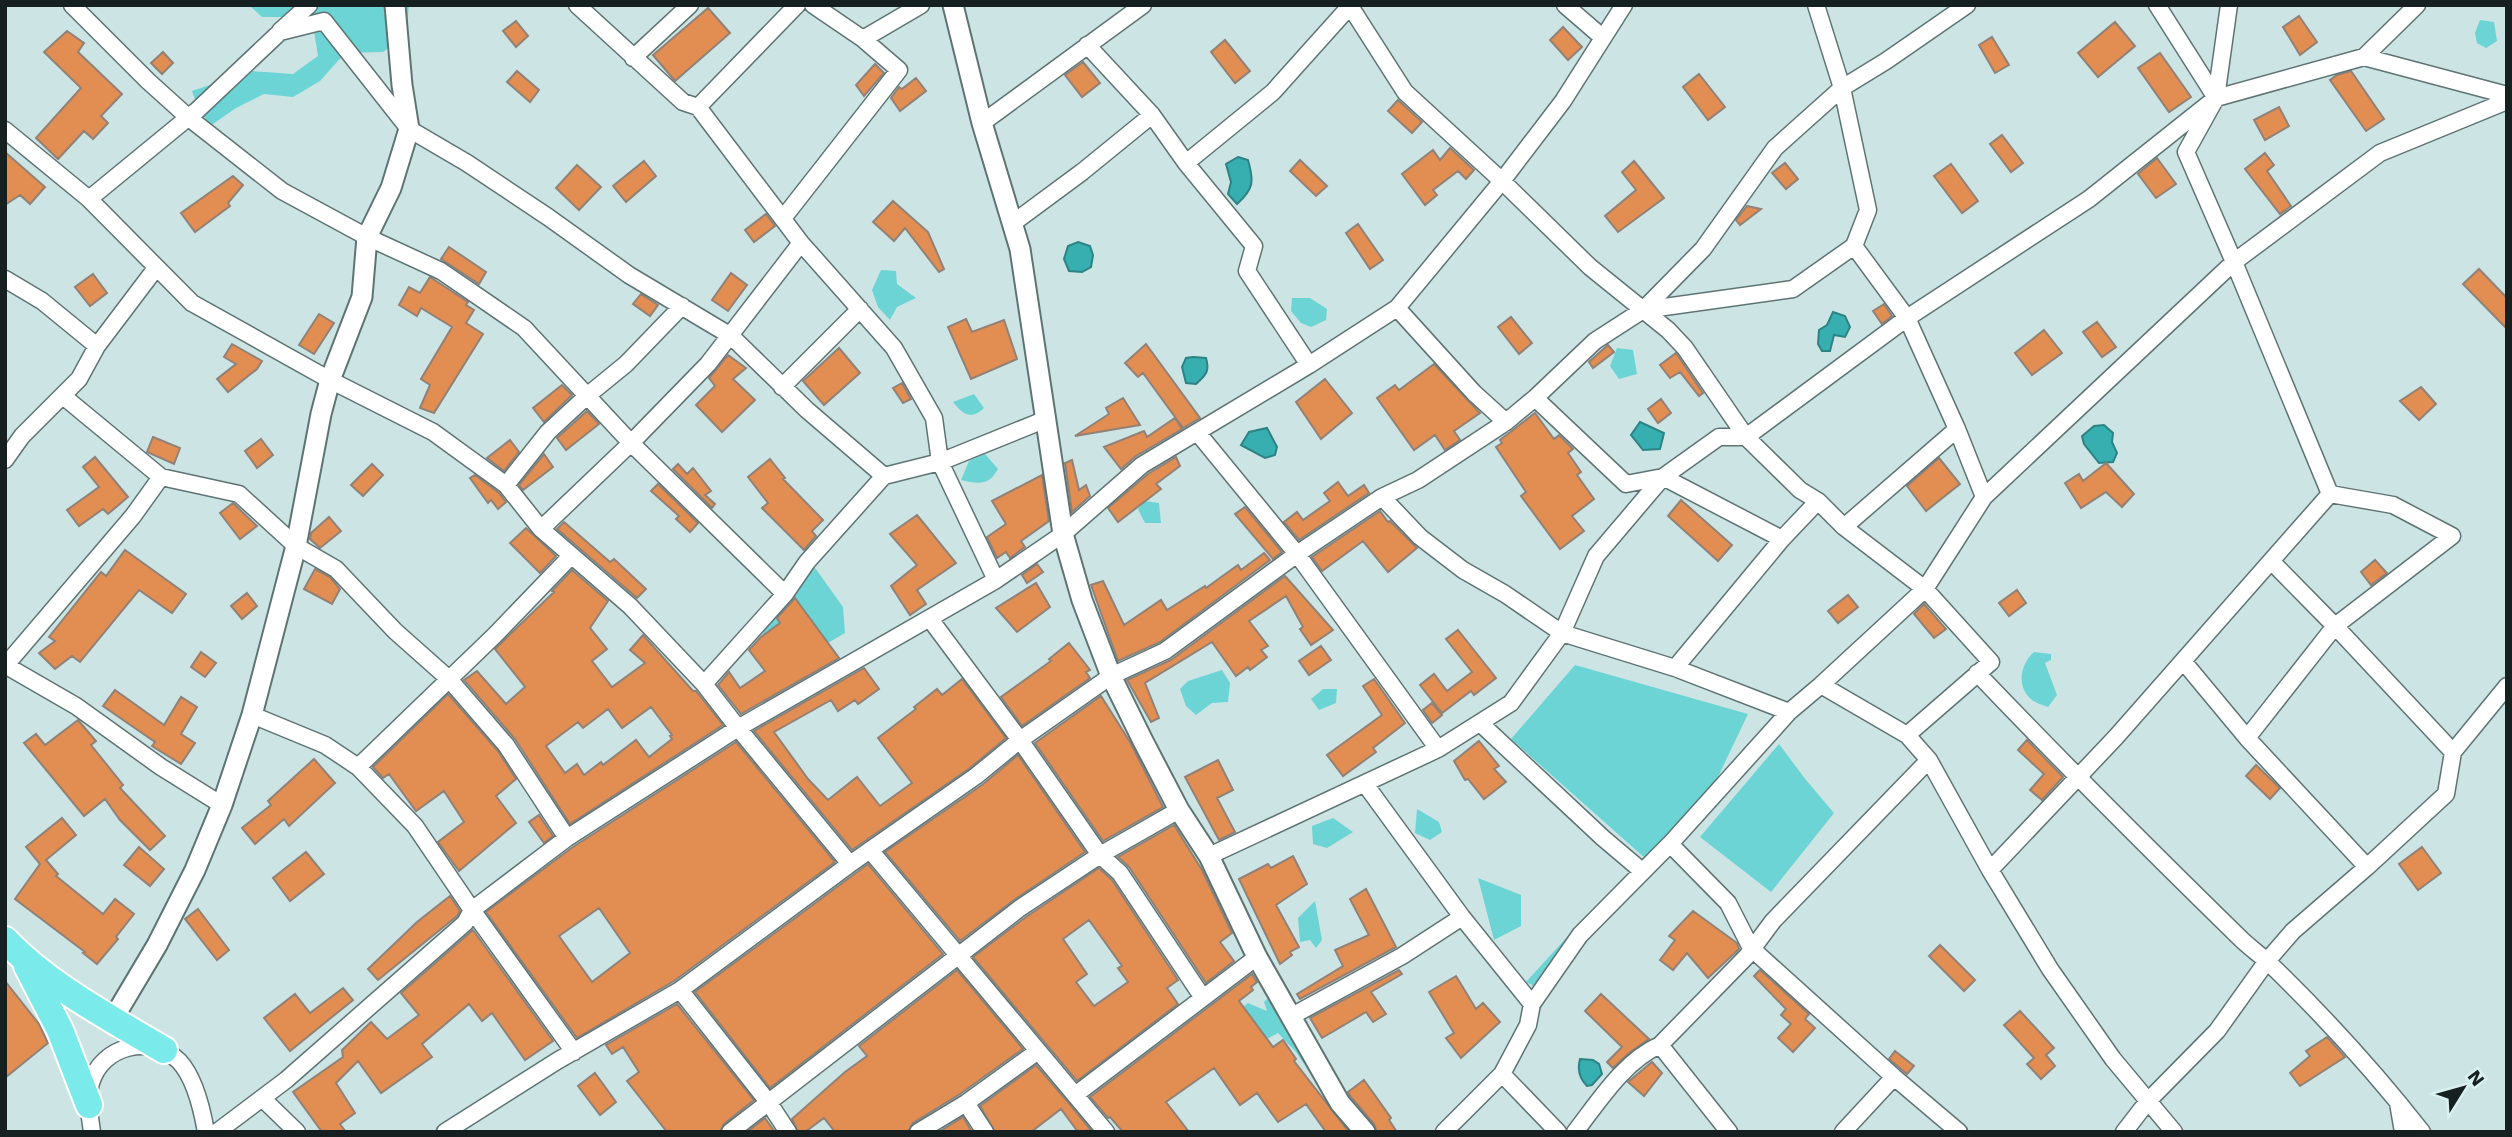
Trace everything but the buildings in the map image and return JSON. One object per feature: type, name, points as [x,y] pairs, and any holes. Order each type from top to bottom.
[{"type":"highway","points":[[14,949],[113,1019],[164,1050]]},
{"type":"highway","points":[[14,949],[60,1030],[89,1105]]},
{"type":"street","points":[[72,5],[189,118],[282,191],[367,237],[441,271],[524,328],[631,443],[785,594]]},
{"type":"street","points":[[189,118],[223,82],[309,5]]},
{"type":"street","points":[[113,1019],[157,945],[195,870],[222,805],[252,715],[296,546],[321,414],[330,380],[362,297],[367,237],[391,188],[409,129],[395,5]]},
{"type":"street","points":[[578,5],[683,102],[698,107],[801,243],[894,348],[934,418],[940,462],[996,580]]},
{"type":"street","points":[[633,58],[690,5]]},
{"type":"street","points":[[698,107],[797,5]]},
{"type":"street","points":[[784,218],[899,70],[863,39],[813,5]]},
{"type":"street","points":[[863,39],[921,5]]},
{"type":"street","points":[[953,5],[982,123],[1023,264],[1063,534],[1082,600],[1111,676],[1179,810],[1209,856],[1256,957],[1340,1103],[1365,1132]]},
{"type":"street","points":[[982,123],[1143,5]]},
{"type":"street","points":[[1565,5],[1602,37]]},
{"type":"street","points":[[217,1132],[263,1099],[465,923],[472,911],[567,838],[738,728],[996,580],[1063,534],[1142,465],[1309,365],[1397,308],[1563,102],[1624,5]]},
{"type":"street","points":[[1643,310],[1793,289],[1854,246],[1868,210],[1842,88],[1816,5]]},
{"type":"street","points":[[445,1132],[680,990],[1111,676],[1165,650],[1297,554],[1382,497],[1418,480],[1506,422],[1595,341],[1643,310],[1703,249],[1775,148],[1842,88],[1967,5]]},
{"type":"street","points":[[2157,5],[2216,98]]},
{"type":"street","points":[[2230,5],[2216,98],[2186,152],[2330,494]]},
{"type":"street","points":[[1209,856],[1438,750],[1511,703],[1562,633],[1596,556],[1663,477],[1719,437],[1746,437],[1907,318],[2089,199],[2216,98],[2364,57],[2417,5]]},
{"type":"street","points":[[1186,163],[1273,92],[1350,6],[1405,92],[1590,267],[1685,348],[1746,437],[1800,490],[1818,501],[1844,527],[1925,589],[1991,662],[1907,735]]},
{"type":"street","points":[[89,199],[189,118],[280,32],[324,22],[409,129],[467,163],[629,275],[731,336],[782,387],[884,476]]},
{"type":"street","points":[[1087,45],[1152,115],[1186,163],[1254,246],[1247,271],[1309,365]]},
{"type":"street","points":[[2364,57],[2507,94]]},
{"type":"street","points":[[1444,1132],[1502,1074],[1528,1025],[1532,1004],[1580,935],[1670,844],[1788,712],[1925,589],[1984,497],[2234,262],[2380,153],[2507,101]]},
{"type":"street","points":[[1013,223],[1152,115]]},
{"type":"street","points":[[5,130],[89,199],[192,303],[330,380],[433,432],[506,485],[541,529],[629,607],[704,684],[850,864]]},
{"type":"street","points":[[541,529],[708,364],[801,243]]},
{"type":"street","points":[[1854,246],[1907,318],[1984,497]]},
{"type":"street","points":[[5,460],[22,436],[79,379],[97,345],[156,268]]},
{"type":"street","points":[[5,279],[42,301],[97,345]]},
{"type":"street","points":[[506,485],[548,432],[626,365],[682,306]]},
{"type":"street","points":[[1397,308],[1474,393],[1506,422]]},
{"type":"street","points":[[782,387],[860,309]]},
{"type":"street","points":[[63,396],[162,477],[239,494],[296,546],[336,569],[395,631],[449,679],[506,745],[567,838]]},
{"type":"street","points":[[1535,398],[1626,484],[1663,477],[1782,539]]},
{"type":"street","points":[[704,684],[785,594],[807,562],[884,476],[940,462],[1044,420]]},
{"type":"street","points":[[1844,527],[1957,429]]},
{"type":"street","points":[[1198,432],[1297,554],[1438,750]]},
{"type":"street","points":[[162,477],[133,516],[5,665],[76,706],[161,767],[222,805]]},
{"type":"street","points":[[1990,870],[2080,777],[2330,494]]},
{"type":"street","points":[[2247,738],[2335,626],[2452,536],[2393,505],[2330,494]]},
{"type":"street","points":[[1382,497],[1420,537],[1463,570],[1505,594],[1562,633],[1675,668],[1788,712]]},
{"type":"street","points":[[1675,668],[1782,539],[1818,501]]},
{"type":"street","points":[[358,767],[571,556]]},
{"type":"street","points":[[2271,561],[2453,752]]},
{"type":"street","points":[[930,619],[1020,740],[1100,855],[1120,873],[1203,998]]},
{"type":"street","points":[[2183,661],[2247,738],[2368,867]]},
{"type":"street","points":[[1978,673],[2121,822],[2243,942],[2267,961],[2397,1100],[2422,1132]]},
{"type":"street","points":[[1821,685],[1907,735],[1929,760],[1990,870],[2050,969],[2113,1059],[2174,1132]]},
{"type":"street","points":[[2124,1132],[2148,1101],[2217,1031],[2267,961],[2293,931],[2368,867],[2446,794],[2453,752],[2507,686]]},
{"type":"street","points":[[252,715],[325,745],[358,767],[415,826],[472,911],[574,1052]]},
{"type":"street","points":[[1480,723],[1642,872]]},
{"type":"street","points":[[1575,1132],[1627,1069],[1644,1052],[1660,1045],[1747,956],[1773,921],[1929,760]]},
{"type":"street","points":[[1365,784],[1462,917],[1532,1004]]},
{"type":"street","points":[[730,1132],[1020,908],[1100,855],[1179,810]]},
{"type":"street","points":[[1670,844],[1728,903],[1751,948],[1959,1132]]},
{"type":"street","points":[[870,849],[1106,1132]]},
{"type":"street","points":[[1290,1017],[1402,956],[1462,917]]},
{"type":"street","points":[[1075,1095],[1256,957]]},
{"type":"street","points":[[680,990],[769,1103],[788,1132]]},
{"type":"street","points":[[92,1132],[89,1094],[95,1072],[110,1056],[130,1046],[142,1045],[164,1050],[180,1062],[198,1099],[206,1132]]},
{"type":"street","points":[[1660,1045],[1729,1132]]},
{"type":"street","points":[[918,1132],[1038,1051]]},
{"type":"street","points":[[1502,1074],[1558,1132]]},
{"type":"street","points":[[1843,1132],[1894,1077]]},
{"type":"street","points":[[263,1099],[297,1132]]},
{"type":"street","points":[[2397,1100],[2403,1132]]},
{"type":"street","points":[[966,1102],[985,1132]]},
{"type":"shaded area","points":[[249,5],[409,5],[406,35],[383,52],[345,53],[320,81],[293,97],[264,94],[236,108],[210,126],[192,91],[251,71],[293,74],[318,56],[314,31],[303,17],[262,17]]},
{"type":"shaded area","points":[[2480,20],[2494,22],[2497,41],[2486,48],[2477,43],[2475,33]]},
{"type":"shaded area","points":[[1238,157],[1248,160],[1252,179],[1247,194],[1237,204],[1228,194],[1231,182],[1226,164]]},
{"type":"shaded area","points":[[1078,242],[1090,246],[1093,255],[1091,267],[1082,272],[1069,271],[1064,259],[1068,246]]},
{"type":"shaded area","points":[[881,270],[896,271],[897,284],[916,298],[897,307],[890,320],[878,307],[872,290]]},
{"type":"shaded area","points":[[1292,298],[1310,298],[1327,309],[1326,320],[1311,327],[1301,323],[1291,311]]},
{"type":"shaded area","points":[[1833,312],[1845,316],[1850,327],[1845,337],[1834,335],[1830,351],[1822,351],[1818,344],[1819,330],[1827,325]]},
{"type":"shaded area","points":[[1617,348],[1633,350],[1637,374],[1619,379],[1610,366]]},
{"type":"shaded area","points":[[1186,358],[1206,358],[1208,366],[1196,384],[1186,383],[1182,367]]},
{"type":"shaded area","points":[[974,394],[984,408],[975,414],[964,413],[953,402]]},
{"type":"shaded area","points":[[1640,422],[1664,433],[1660,449],[1643,450],[1631,435]]},
{"type":"shaded area","points":[[2104,425],[2113,433],[2112,442],[2117,453],[2113,462],[2099,463],[2084,444],[2082,436],[2094,426]]},
{"type":"shaded area","points":[[1267,428],[1277,447],[1275,455],[1265,458],[1241,445],[1249,432]]},
{"type":"shaded area","points":[[985,454],[998,469],[995,475],[982,482],[961,480],[969,461]]},
{"type":"shaded area","points":[[1145,501],[1159,503],[1161,523],[1145,523],[1138,509]]},
{"type":"shaded area","points":[[813,565],[843,607],[845,633],[809,654],[757,645],[771,618]]},
{"type":"shaded area","points":[[2034,652],[2051,654],[2051,660],[2045,663],[2057,695],[2048,707],[2032,700],[2022,682],[2023,669]]},
{"type":"shaded area","points":[[1575,665],[1748,714],[1716,781],[1646,859],[1511,739]]},
{"type":"shaded area","points":[[1222,670],[1230,683],[1228,702],[1212,703],[1196,715],[1186,706],[1180,689],[1188,681]]},
{"type":"shaded area","points":[[1323,689],[1337,689],[1336,703],[1319,710],[1311,699]]},
{"type":"shaded area","points":[[1779,744],[1834,813],[1771,892],[1700,837]]},
{"type":"shaded area","points":[[1417,809],[1439,822],[1442,832],[1430,840],[1415,833]]},
{"type":"shaded area","points":[[1333,818],[1353,832],[1327,848],[1313,844],[1312,826]]},
{"type":"shaded area","points":[[1478,878],[1521,895],[1521,926],[1494,940]]},
{"type":"shaded area","points":[[1315,901],[1322,940],[1316,948],[1310,940],[1300,942],[1298,918]]},
{"type":"shaded area","points":[[1583,926],[1536,991],[1526,982],[1569,935]]},
{"type":"shaded area","points":[[1271,995],[1288,1011],[1370,1130],[1347,1128],[1296,1052],[1278,1033],[1263,1041],[1212,1033],[1248,1003],[1267,1011],[1264,1002]]},
{"type":"shaded area","points":[[1580,1059],[1593,1060],[1599,1064],[1602,1074],[1592,1085],[1587,1086],[1580,1077]]}]
